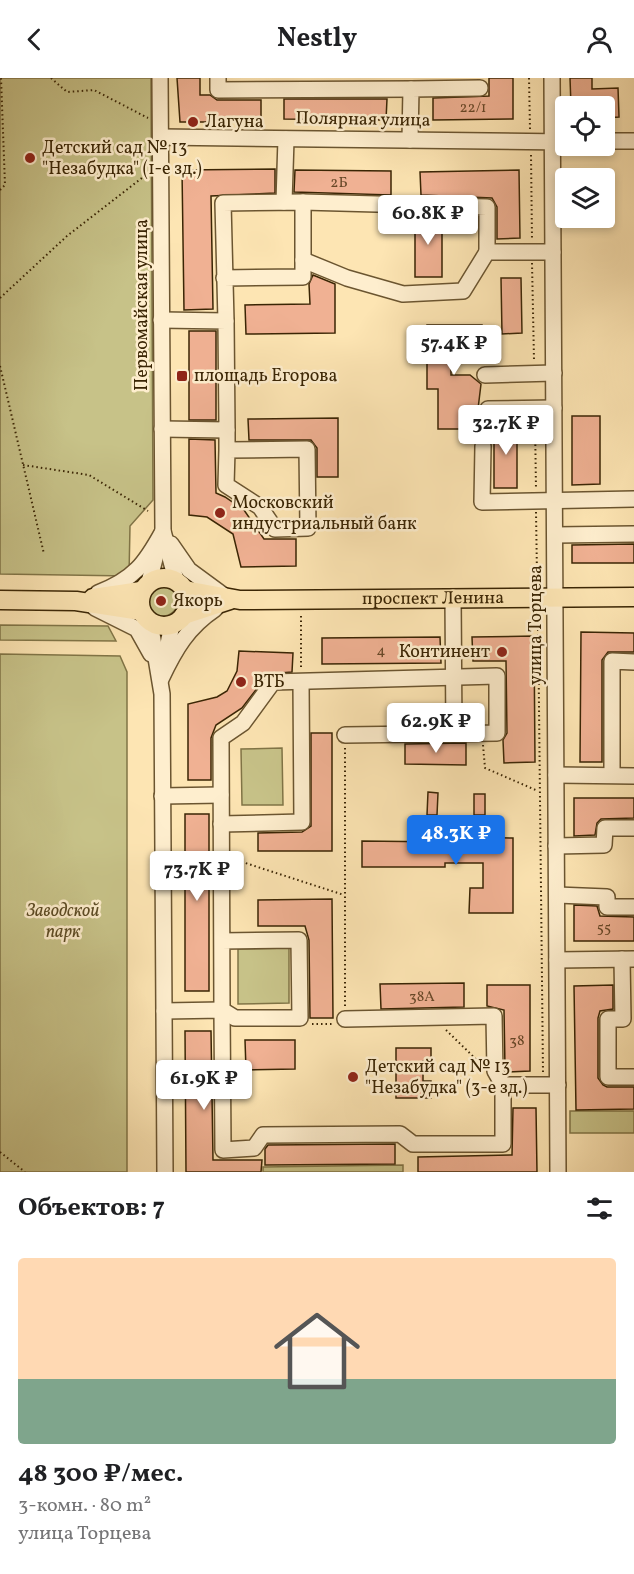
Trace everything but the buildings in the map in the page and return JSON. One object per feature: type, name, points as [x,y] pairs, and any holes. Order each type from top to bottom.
[{"type":"main road","points":[[76,601],[145,586],[164,577],[181,585],[231,600]]},
{"type":"main road","points":[[178,620],[188,599],[181,585]]},
{"type":"main road","points":[[145,586],[139,601],[146,617]]},
{"type":"main road","name":"проспект Ленина","points":[[231,600],[634,597]]},
{"type":"main road","points":[[0,600],[76,601],[146,617],[158,626],[231,600]]},
{"type":"street","name":"Первомайская улица","points":[[160,78],[158,130],[163,531]]},
{"type":"street","points":[[218,78],[218,90],[480,88]]},
{"type":"street","name":"улица Торцева","points":[[552,78],[555,105]]},
{"type":"street","points":[[410,140],[411,89]]},
{"type":"street","name":"Полярная улица","points":[[158,130],[286,139],[555,142]]},
{"type":"street","points":[[284,202],[286,139]]},
{"type":"street","points":[[615,141],[634,141]]},
{"type":"street","name":"улица Торцева","points":[[558,156],[553,252],[557,960],[550,1085],[558,1172]]},
{"type":"street","points":[[227,450],[307,449],[308,528],[275,529],[260,507],[226,485],[223,202],[487,207],[487,252],[463,291],[403,294],[347,278],[303,260]]},
{"type":"street","points":[[224,278],[303,277],[303,202]]},
{"type":"street","points":[[487,252],[553,252]]},
{"type":"street","points":[[161,320],[226,321]]},
{"type":"street","points":[[485,375],[554,373]]},
{"type":"street","points":[[488,409],[554,408]]},
{"type":"street","points":[[162,429],[227,430]]},
{"type":"street","points":[[483,446],[482,501],[634,499]]},
{"type":"street","points":[[163,531],[181,585]]},
{"type":"street","points":[[145,586],[163,531]]},
{"type":"street","points":[[161,679],[179,643],[189,629],[201,618],[231,600],[201,581],[189,570],[163,531]]},
{"type":"street","points":[[76,601],[130,578],[141,566],[163,531]]},
{"type":"street","points":[[555,535],[634,534]]},
{"type":"street","points":[[453,597],[454,734]]},
{"type":"street","points":[[76,601],[127,622],[137,629],[144,639],[161,679]]},
{"type":"street","points":[[146,617],[161,679],[165,1172]]},
{"type":"street","points":[[161,679],[178,620]]},
{"type":"street","points":[[612,776],[612,661],[634,662]]},
{"type":"street","points":[[345,735],[497,733],[496,676],[273,682],[243,723],[221,738],[223,1150],[254,1148],[263,1135],[400,1134],[413,1144],[503,1144],[504,1085],[495,1071],[494,1016],[345,1019]]},
{"type":"street","points":[[221,824],[302,822],[301,682]]},
{"type":"street","points":[[556,775],[634,776]]},
{"type":"street","points":[[162,796],[221,795]]},
{"type":"street","points":[[556,846],[604,845],[605,828],[634,828]]},
{"type":"street","points":[[557,895],[607,897],[607,907],[634,907]]},
{"type":"street","points":[[164,1011],[222,1010],[235,1018],[300,1018],[299,940],[222,941]]},
{"type":"street","points":[[557,960],[628,959],[623,1019],[608,1019],[608,1077],[634,1077]]},
{"type":"street","points":[[504,1085],[550,1085]]},
{"type":"path","points":[[0,189],[5,185],[1,78]]},
{"type":"path","points":[[51,78],[67,92],[94,90],[158,130]]},
{"type":"path","points":[[529,78],[534,374]]},
{"type":"path","points":[[0,298],[67,236],[148,173]]},
{"type":"path","points":[[0,366],[44,554]]},
{"type":"path","points":[[535,409],[537,575]]},
{"type":"path","points":[[23,465],[89,475],[148,511]]},
{"type":"path","points":[[301,616],[301,682]]},
{"type":"path","points":[[538,616],[539,792],[550,1085]]},
{"type":"path","points":[[483,733],[485,768],[539,792]]},
{"type":"path","points":[[300,1018],[307,1024],[338,1024],[345,1019],[345,735]]},
{"type":"path","points":[[222,856],[345,895]]},
{"type":"path","points":[[433,1017],[504,1085]]},
{"type":"path","points":[[0,1152],[25,1172]]},
{"type":"green space","points":[[0,78],[151,78],[153,500],[130,526],[129,576],[0,574]]},
{"type":"green space","points":[[163,586],[174,590],[178,601],[174,612],[163,616],[152,612],[148,601],[152,590]]},
{"type":"green space","points":[[0,625],[108,626],[116,641],[0,640]]},
{"type":"green space","name":"Заводской парк","points":[[0,654],[120,656],[127,672],[127,1172],[0,1172]]},
{"type":"green space","points":[[282,748],[283,805],[242,805],[241,749]]},
{"type":"green space","points":[[289,948],[289,1003],[238,1004],[238,949]]},
{"type":"green space","points":[[570,1111],[634,1111],[634,1133],[570,1133]]},
{"type":"green space","points":[[403,1165],[403,1172],[263,1172],[263,1167]]},
{"type":"place","name":"Лагуна","points":[[193,122]]},
{"type":"place","name":"Детский сад № 13 \"Незабудка\" (1-е зд.)","points":[[30,158]]},
{"type":"place","name":"площадь Егорова","points":[[182,376]]},
{"type":"place","name":"Московский индустриальный банк","points":[[220,513]]},
{"type":"place","name":"Якорь","points":[[161,601]]},
{"type":"place","name":"Континент","points":[[502,652]]},
{"type":"place","name":"ВТБ","points":[[241,682]]},
{"type":"place","name":"Детский сад № 13 \"Незабудка\" (3-е зд.)","points":[[353,1077]]}]
